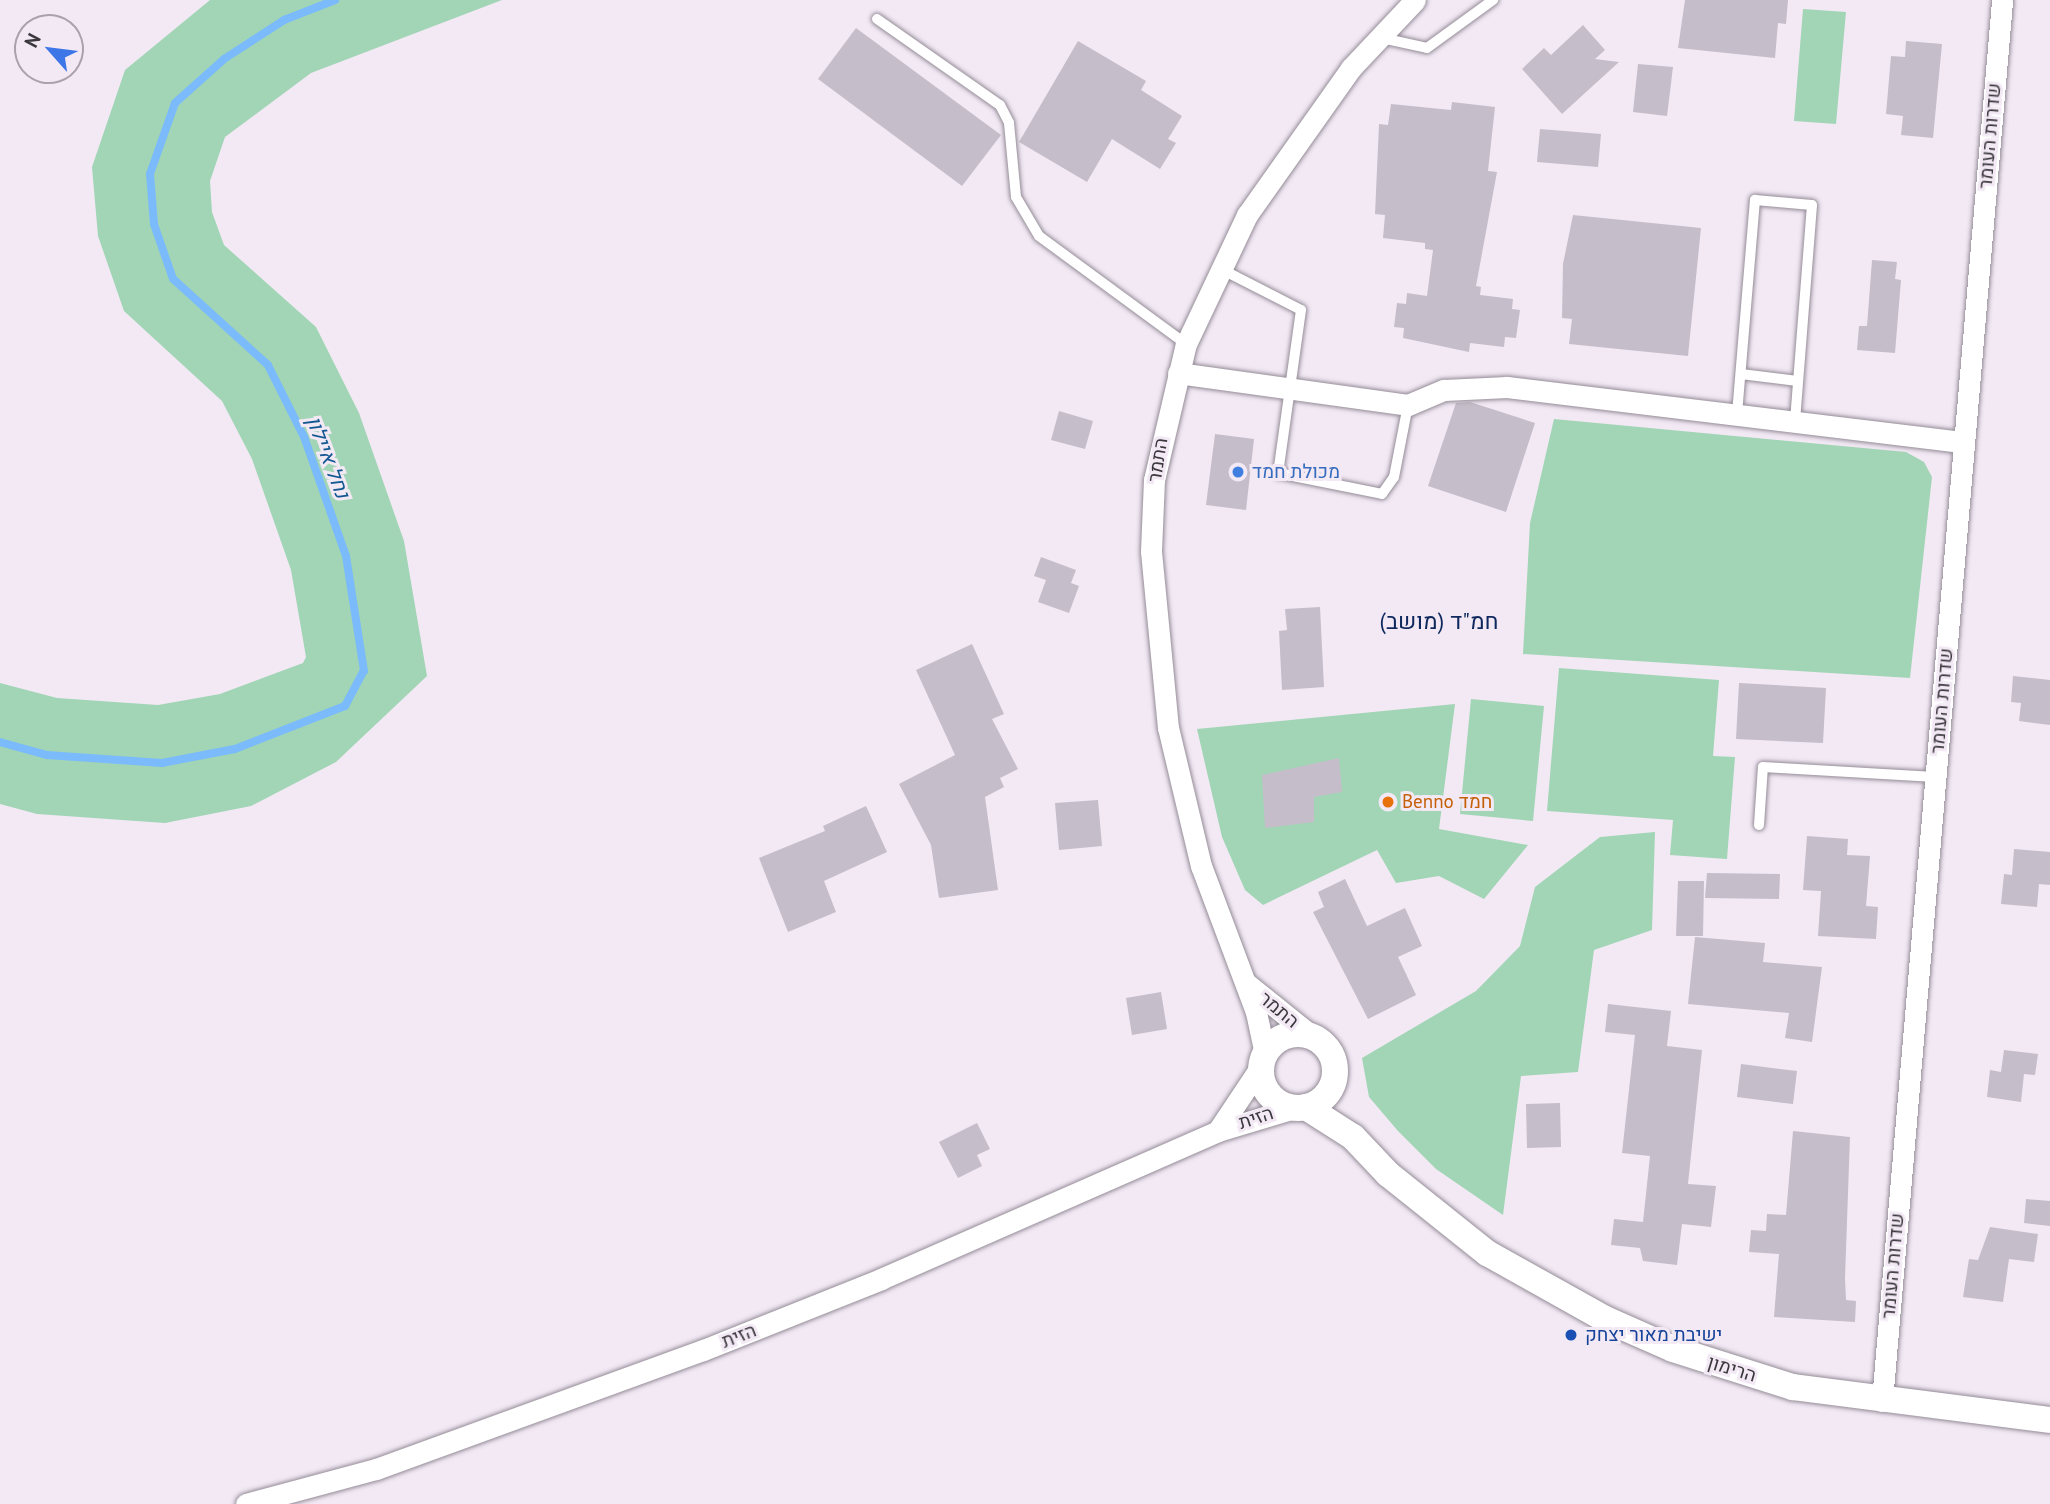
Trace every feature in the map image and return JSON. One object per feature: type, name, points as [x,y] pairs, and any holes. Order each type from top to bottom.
[{"type":"street","name":"התמר","points":[[1263,1060],[1245,982],[1211,898],[1185,807],[1158,647],[1154,480],[1186,344],[1219,268],[1286,153],[1377,37],[1415,0]]},
{"type":"street","name":"שדרות העומר","points":[[1882,1401],[2002,0]]},
{"type":"street","points":[[1178,373],[1408,405],[1444,390],[1507,387],[1964,442]]},
{"type":"street","name":"התמר","points":[[1245,982],[1313,1037]]},
{"type":"street","points":[[1283,1037],[1313,1037],[1334,1060],[1333,1085],[1300,1107],[1266,1090],[1263,1060],[1283,1037]]},
{"type":"street","name":"הזית","points":[[1218,1131],[1263,1060]]},
{"type":"street","name":"הרימון","points":[[1333,1085],[1353,1137]]},
{"type":"street","name":"הרימון","points":[[1300,1107],[1353,1137],[1388,1174],[1487,1253],[1605,1319],[1738,1373],[1882,1401],[2050,1420]]},
{"type":"street","name":"הזית","points":[[246,1504],[376,1469],[796,1315],[1218,1131],[1300,1107]]},
{"type":"lane","points":[[1377,37],[1427,48],[1493,0]]},
{"type":"lane","points":[[877,19],[1000,104],[1009,123],[1016,197],[1039,236],[1186,344]]},
{"type":"lane","points":[[1737,414],[1755,200],[1812,205],[1795,422]]},
{"type":"lane","points":[[1219,268],[1301,310],[1287,388],[1278,473],[1382,494],[1394,477],[1408,405]]},
{"type":"lane","points":[[1741,374],[1798,381]]},
{"type":"lane","points":[[1759,825],[1763,767],[1935,777]]},
{"type":"green space","points":[[210,0],[502,0],[311,73],[225,137],[210,181],[212,212],[224,245],[316,327],[359,413],[404,541],[427,676],[336,762],[251,806],[165,823],[37,814],[0,804],[0,683],[57,698],[158,705],[220,694],[303,663],[306,657],[291,570],[252,459],[222,401],[124,311],[98,236],[92,167],[125,70]]},
{"type":"green space","points":[[1803,9],[1846,12],[1836,124],[1794,121]]},
{"type":"green space","points":[[1554,419],[1906,452],[1924,462],[1932,477],[1910,678],[1523,654],[1530,523]]},
{"type":"green space","points":[[1559,668],[1719,680],[1713,756],[1735,757],[1727,859],[1670,855],[1673,820],[1547,811]]},
{"type":"green space","points":[[1471,699],[1544,706],[1533,821],[1460,814]]},
{"type":"green space","points":[[1455,704],[1439,829],[1528,845],[1484,899],[1439,876],[1396,883],[1377,850],[1263,905],[1245,890],[1222,837],[1197,729]]},
{"type":"green space","points":[[1655,832],[1652,930],[1594,950],[1578,1072],[1521,1076],[1503,1215],[1436,1169],[1398,1131],[1369,1097],[1362,1058],[1476,991],[1520,946],[1535,887],[1600,837]]},
{"type":"building","points":[[1685,0],[1788,0],[1786,24],[1778,23],[1775,58],[1678,48]]},
{"type":"building","points":[[1583,25],[1605,50],[1595,59],[1619,62],[1562,114],[1522,69],[1544,48],[1551,55]]},
{"type":"building","points":[[856,28],[1001,135],[962,186],[818,79]]},
{"type":"building","points":[[1078,41],[1146,81],[1141,90],[1182,116],[1168,139],[1176,143],[1160,169],[1112,139],[1087,182],[1019,142]]},
{"type":"building","points":[[1906,41],[1942,44],[1933,138],[1901,135],[1903,116],[1886,114],[1891,56],[1905,57]]},
{"type":"building","points":[[1638,64],[1673,67],[1667,116],[1633,112]]},
{"type":"building","points":[[1452,102],[1495,107],[1488,171],[1497,172],[1476,286],[1481,287],[1480,295],[1513,299],[1512,309],[1520,310],[1516,338],[1505,337],[1504,347],[1470,343],[1469,352],[1403,338],[1404,328],[1394,327],[1397,303],[1406,304],[1407,293],[1427,296],[1433,250],[1425,249],[1425,243],[1383,238],[1385,215],[1375,214],[1379,124],[1388,125],[1391,104],[1451,110]]},
{"type":"building","points":[[1540,129],[1601,134],[1598,167],[1537,162]]},
{"type":"building","points":[[1573,215],[1701,228],[1688,356],[1569,344],[1572,319],[1562,318],[1563,264]]},
{"type":"building","points":[[1872,260],[1897,262],[1895,279],[1901,280],[1895,353],[1857,350],[1859,326],[1867,326]]},
{"type":"building","points":[[1470,402],[1535,423],[1506,512],[1428,486],[1456,403]]},
{"type":"building","points":[[1059,411],[1093,421],[1085,449],[1051,440]]},
{"type":"building","points":[[1215,434],[1254,439],[1246,510],[1206,505]]},
{"type":"building","points":[[1041,557],[1076,570],[1071,583],[1079,586],[1069,613],[1038,602],[1046,580],[1034,576]]},
{"type":"building","points":[[1320,607],[1324,687],[1282,690],[1279,631],[1287,630],[1285,609]]},
{"type":"building","points":[[972,644],[1004,714],[992,719],[1018,769],[1000,778],[1004,787],[985,797],[998,890],[939,898],[931,845],[899,784],[955,755],[916,670]]},
{"type":"building","points":[[2013,676],[2050,680],[2050,725],[2019,721],[2021,703],[2011,702]]},
{"type":"building","points":[[1739,683],[1826,688],[1823,743],[1736,739]]},
{"type":"building","points":[[1339,758],[1342,792],[1314,797],[1314,822],[1265,828],[1262,775]]},
{"type":"building","points":[[1098,800],[1102,846],[1059,850],[1055,803]]},
{"type":"building","points":[[866,806],[887,852],[824,881],[836,912],[788,932],[759,858],[825,831],[823,826]]},
{"type":"building","points":[[1807,836],[1848,839],[1847,855],[1870,856],[1866,906],[1878,907],[1876,939],[1818,936],[1821,891],[1803,890]]},
{"type":"building","points":[[2014,849],[2050,852],[2050,885],[2039,884],[2037,907],[2001,904],[2004,874],[2012,875]]},
{"type":"building","points":[[1707,873],[1780,874],[1779,899],[1705,898]]},
{"type":"building","points":[[1345,879],[1367,926],[1405,908],[1422,946],[1398,957],[1416,995],[1368,1019],[1313,912],[1324,907],[1318,892]]},
{"type":"building","points":[[1678,881],[1704,881],[1703,936],[1676,936]]},
{"type":"building","points":[[1695,937],[1765,943],[1763,962],[1822,967],[1812,1042],[1785,1038],[1789,1013],[1688,1004]]},
{"type":"building","points":[[1161,992],[1167,1029],[1132,1035],[1126,998]]},
{"type":"building","points":[[1608,1004],[1671,1011],[1667,1046],[1702,1050],[1688,1184],[1716,1186],[1711,1227],[1682,1224],[1677,1265],[1643,1261],[1640,1248],[1611,1245],[1614,1219],[1643,1222],[1650,1156],[1622,1153],[1635,1035],[1605,1032]]},
{"type":"building","points":[[2004,1050],[2038,1054],[2035,1075],[2024,1074],[2021,1102],[1987,1097],[1990,1070],[2001,1072]]},
{"type":"building","points":[[1741,1064],[1797,1071],[1793,1104],[1737,1097]]},
{"type":"building","points":[[1560,1103],[1561,1147],[1527,1148],[1526,1104]]},
{"type":"building","points":[[977,1123],[990,1149],[977,1155],[982,1166],[958,1178],[939,1142]]},
{"type":"building","points":[[1793,1131],[1850,1137],[1845,1278],[1846,1300],[1856,1301],[1855,1322],[1774,1317],[1779,1254],[1749,1252],[1751,1230],[1766,1231],[1767,1214],[1786,1215]]},
{"type":"building","points":[[2026,1199],[2050,1201],[2050,1226],[2024,1223]]},
{"type":"building","points":[[1990,1227],[2038,1234],[2034,1262],[2009,1259],[2003,1302],[1963,1297],[1969,1259],[1978,1260]]},
{"type":"waterway","name":"נחל איילון","points":[[0,742],[47,755],[162,763],[235,749],[345,706],[364,671],[346,556],[304,437],[268,365],[173,279],[154,224],[150,174],[175,103],[224,59],[284,20],[335,0]]},
{"type":"place","name":"מכולת חמד","points":[[1238,472]]},
{"type":"place","name":"Benno חמד","points":[[1388,802]]},
{"type":"place","name":"ישיבת מאור יצחק","points":[[1571,1335]]},
{"type":"district","name":"חמ\"ד (מושב)","points":[[1439,621]]}]
